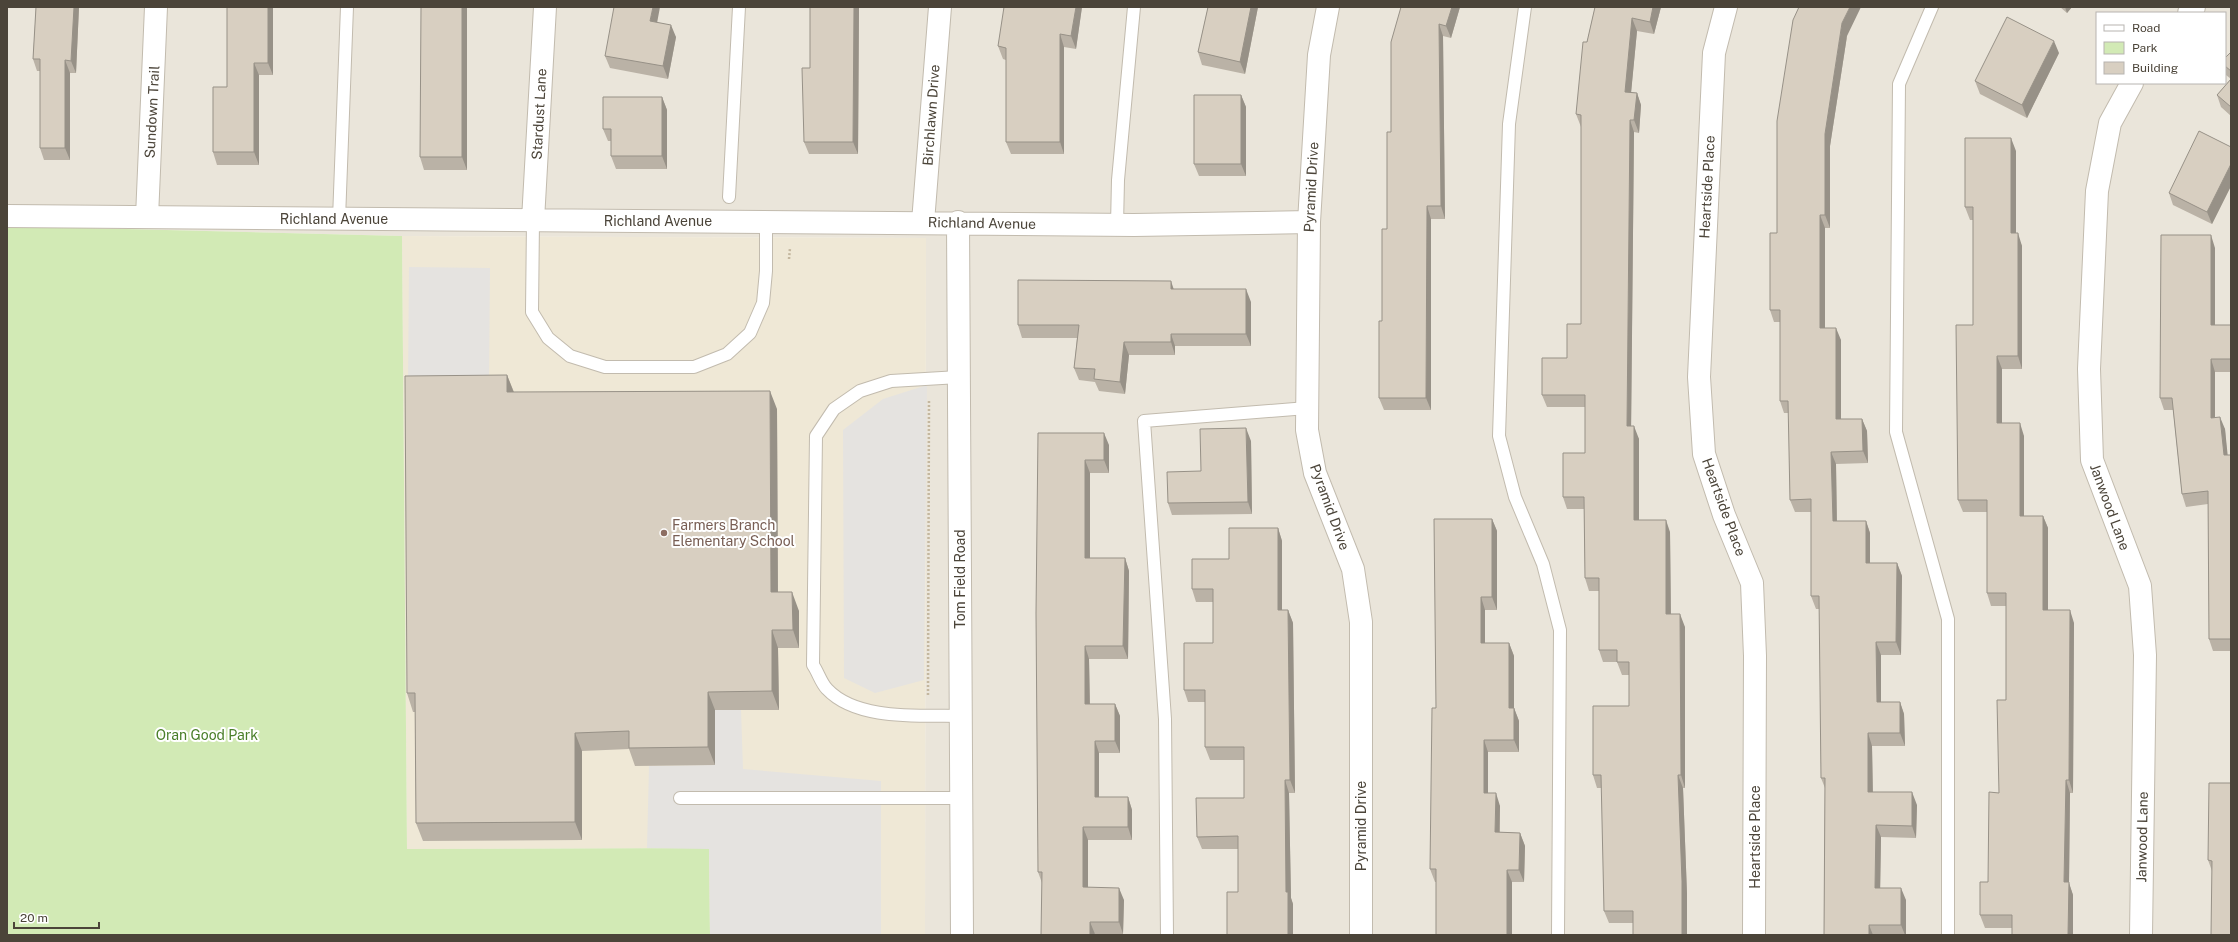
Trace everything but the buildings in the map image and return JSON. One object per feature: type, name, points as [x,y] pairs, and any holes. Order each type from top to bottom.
[{"type":"street","name":"Sundown Trail","points":[[147,217],[156,7]]},
{"type":"street","name":"Stardust Lane","points":[[534,220],[546,7]]},
{"type":"street","name":"Birchlawn Drive","points":[[922,222],[940,7]]},
{"type":"street","name":"Pyramid Drive","points":[[1328,7],[1319,55],[1309,222],[1307,430],[1315,473],[1353,569],[1361,622],[1361,935]]},
{"type":"street","name":"Heartside Place","points":[[1726,7],[1714,53],[1699,377],[1704,454],[1724,515],[1752,583],[1755,656],[1754,935]]},
{"type":"street","name":"Janwood Lane","points":[[2131,84],[2110,123],[2097,191],[2089,369],[2092,460],[2140,586],[2145,655],[2141,935]]},
{"type":"street","name":"Richland Avenue","points":[[7,216],[958,222],[1117,225],[1309,222]]},
{"type":"street","name":"Tom Field Road","points":[[958,222],[962,935]]},
{"type":"lane","points":[[339,219],[347,7]]},
{"type":"lane","points":[[729,197],[739,7]]},
{"type":"lane","points":[[1117,225],[1118,180],[1134,7]]},
{"type":"lane","points":[[1525,7],[1509,124],[1499,436],[1515,497],[1543,564],[1560,630],[1558,935]]},
{"type":"lane","points":[[1932,7],[1899,84],[1896,432],[1948,620],[1948,935]]},
{"type":"lane","points":[[534,220],[532,312],[548,338],[570,356],[605,367],[694,367],[727,354],[750,333],[763,303],[766,271],[766,221]]},
{"type":"lane","points":[[959,377],[891,381],[860,391],[834,409],[816,436],[813,665],[827,689],[853,707],[890,713],[961,716]]},
{"type":"lane","points":[[1167,935],[1165,719],[1144,421],[1307,408]]},
{"type":"lane","points":[[680,798],[961,798]]},
{"type":"path","points":[[788,261],[790,246],[794,243]]},
{"type":"path","points":[[928,715],[928,406],[932,378]]},
{"type":"shaded area","points":[[7,7],[2231,7],[2231,935],[925,935],[926,238],[402,236],[7,226]]},
{"type":"shaded area","name":"Farmers Branch Elementary School","points":[[402,236],[926,238],[925,935],[710,935],[708,848],[407,849]]},
{"type":"shaded area","points":[[409,267],[490,268],[489,384],[408,383]]},
{"type":"shaded area","points":[[927,385],[924,680],[875,693],[844,678],[843,430],[883,399]]},
{"type":"shaded area","points":[[715,710],[741,710],[743,769],[881,781],[881,935],[710,935],[709,849],[647,848],[649,766],[715,765]]},
{"type":"green space","name":"Oran Good Park","points":[[7,226],[402,236],[407,849],[709,848],[710,935],[7,935]]},
{"type":"place","name":"Farmers Branch Elementary School","points":[[664,533]]}]
